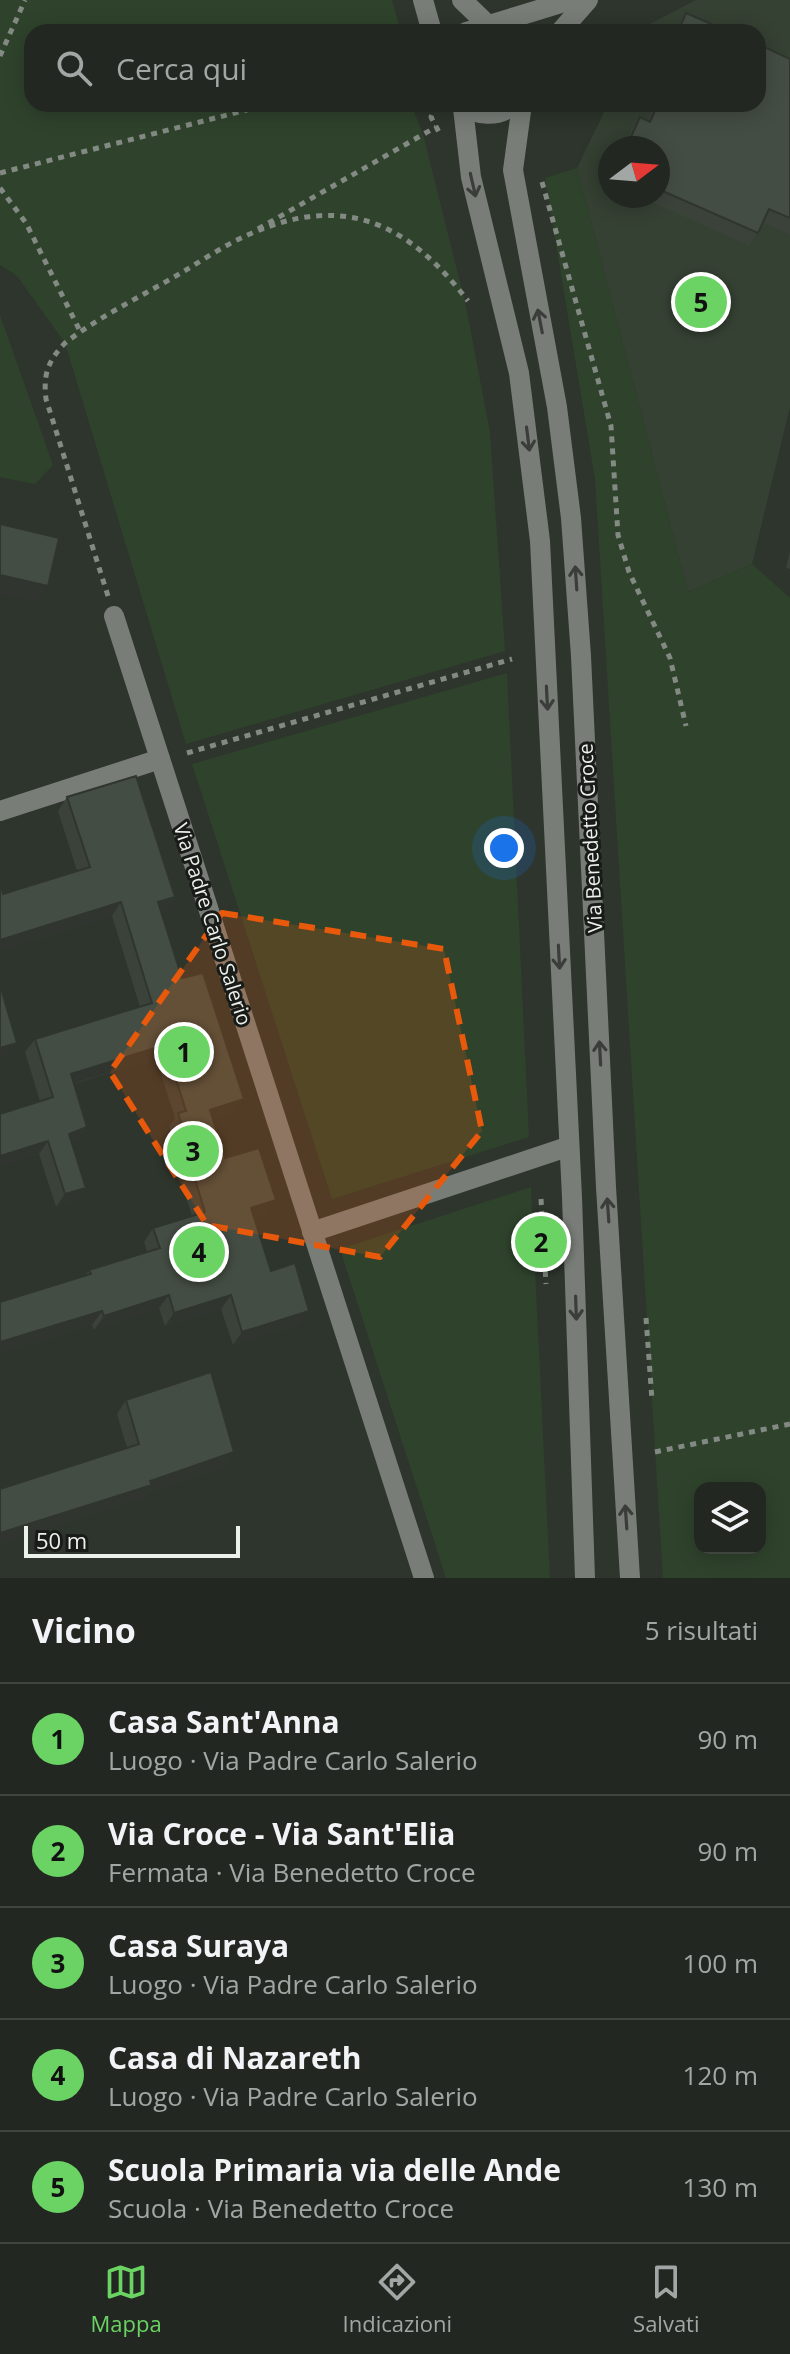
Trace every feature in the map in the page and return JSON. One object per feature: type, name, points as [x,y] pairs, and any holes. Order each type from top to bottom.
[{"type":"street","points":[[423,0],[430,24]]},
{"type":"street","points":[[462,0],[492,24]]},
{"type":"street","points":[[511,24],[571,0]]},
{"type":"street","points":[[567,24],[588,0]]},
{"type":"street","name":"Via Benedetto Croce","points":[[462,112],[471,177],[519,373],[540,541],[585,1578]]},
{"type":"street","points":[[477,112],[485,115],[498,112]]},
{"type":"street","name":"Via Benedetto Croce","points":[[521,112],[513,170],[557,407],[571,518],[630,1578]]},
{"type":"street","name":"Via Padre Carlo Salerio","points":[[114,616],[424,1578]]},
{"type":"street","points":[[0,811],[160,759]]},
{"type":"street","points":[[312,1232],[567,1147]]},
{"type":"path","points":[[0,56],[25,0]]},
{"type":"path","points":[[0,173],[239,112]]},
{"type":"path","points":[[114,616],[46,399],[44,382],[48,361],[80,331],[436,127]]},
{"type":"path","points":[[541,176],[611,426],[618,535],[629,572],[670,658],[686,726]]},
{"type":"path","points":[[0,188],[26,223],[80,331]]},
{"type":"path","points":[[250,234],[303,218],[335,216],[363,219],[411,241],[440,265],[468,301]]},
{"type":"path","points":[[187,753],[512,659]]},
{"type":"path","points":[[541,1199],[546,1284]]},
{"type":"path","points":[[646,1318],[652,1400]]},
{"type":"path","points":[[655,1452],[790,1424]]},
{"type":"highlighted area","points":[[222,913],[444,949],[482,1131],[380,1257],[207,1225],[110,1072]]},
{"type":"shaded area","points":[[0,0],[392,0],[399,24],[24,24],[24,112],[414,112],[423,134],[466,306],[490,432],[505,651],[186,744],[65,343],[17,276],[0,265]]},
{"type":"shaded area","points":[[696,0],[790,0],[790,407],[752,564],[688,592],[577,168],[604,112],[766,112],[766,24],[650,24]]},
{"type":"shaded area","points":[[577,168],[688,592],[752,564],[790,598],[790,1578],[663,1578],[595,479],[545,178]]},
{"type":"shaded area","points":[[0,315],[53,465],[35,484],[0,477]]},
{"type":"shaded area","points":[[507,673],[529,1137],[332,1199],[192,764]]},
{"type":"shaded area","points":[[531,1187],[550,1578],[446,1578],[340,1249]]},
{"type":"building","points":[[686,13],[711,24],[681,24]]},
{"type":"building","points":[[766,48],[790,59],[790,218],[769,209],[758,233],[670,194],[670,136],[631,136],[640,117],[650,122],[654,112],[766,112]]},
{"type":"building","points":[[0,524],[59,538],[48,586],[0,575]]},
{"type":"building","points":[[136,776],[175,897],[158,902],[182,978],[203,973],[244,1099],[210,1110],[225,1158],[259,1148],[276,1200],[251,1208],[271,1271],[295,1263],[309,1311],[242,1332],[231,1295],[174,1313],[169,1295],[104,1316],[102,1311],[0,1342],[0,1302],[91,1274],[89,1270],[160,1248],[153,1228],[205,1212],[192,1169],[196,1168],[178,1113],[186,1111],[165,1045],[71,1074],[87,1127],[69,1134],[86,1188],[65,1194],[48,1141],[0,1156],[0,1114],[53,1097],[35,1039],[152,1003],[121,902],[0,940],[0,883],[3,894],[90,867],[67,797]]},
{"type":"building","points":[[0,985],[17,1043],[0,1048]]},
{"type":"building","points":[[211,1372],[234,1452],[150,1481],[152,1485],[0,1533],[0,1489],[139,1444],[126,1400]]},
{"type":"place","name":"Scuola Primaria via delle Ande","points":[[701,302]]},
{"type":"place","name":"Casa Sant'Anna","points":[[184,1052]]},
{"type":"place","name":"Casa Suraya","points":[[193,1151]]},
{"type":"place","name":"Via Croce - Via Sant'Elia","points":[[541,1242]]},
{"type":"place","name":"Casa di Nazareth","points":[[199,1252]]}]
